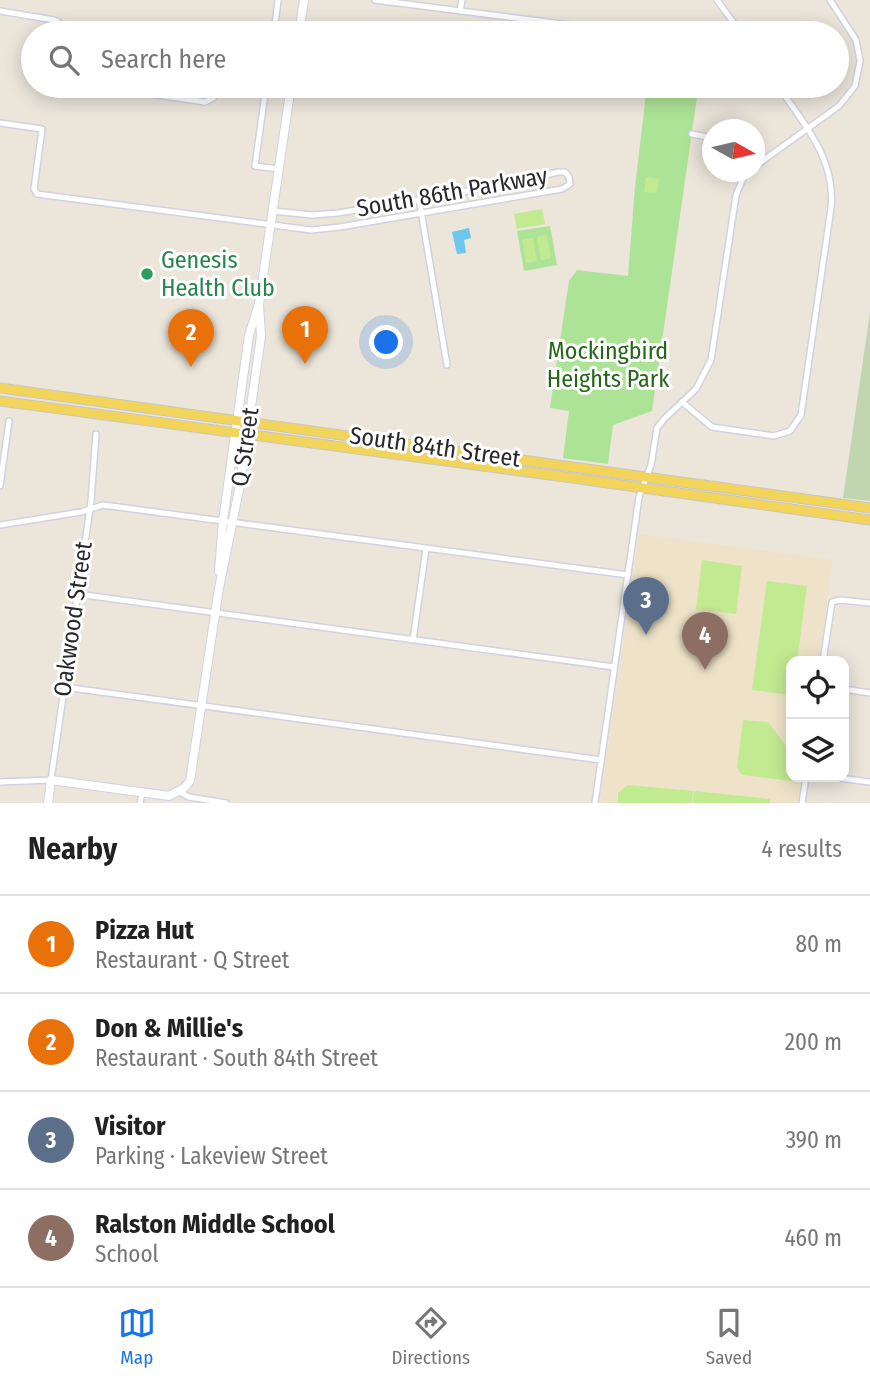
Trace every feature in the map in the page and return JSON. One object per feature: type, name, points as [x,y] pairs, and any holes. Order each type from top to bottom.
[{"type":"main road","points":[[301,21],[304,0]]},
{"type":"main road","name":"Q Street","points":[[178,791],[187,785],[192,775],[216,614],[223,520],[249,335],[259,304],[289,98]]},
{"type":"main road","name":"Q Street","points":[[219,588],[233,522],[261,336],[259,304]]},
{"type":"main road","name":"South 84th Street","points":[[0,388],[870,508]]},
{"type":"main road","name":"South 84th Street","points":[[0,401],[870,520]]},
{"type":"main road","points":[[51,780],[169,796],[178,791]]},
{"type":"main road","name":"Oakwood Street","points":[[48,803],[51,780]]},
{"type":"street","points":[[275,21],[278,0]]},
{"type":"street","points":[[375,0],[539,21]]},
{"type":"street","points":[[460,11],[462,0]]},
{"type":"street","points":[[717,0],[732,21]]},
{"type":"street","points":[[830,0],[844,21]]},
{"type":"street","points":[[0,11],[56,21]]},
{"type":"street","points":[[849,29],[856,40],[859,67],[857,82],[849,96]]},
{"type":"street","points":[[194,98],[212,98]]},
{"type":"street","points":[[264,98],[255,166],[279,169]]},
{"type":"street","points":[[682,402],[704,422],[717,429],[774,436],[790,431],[801,415],[832,197],[826,163],[786,98]]},
{"type":"street","points":[[765,159],[846,98]]},
{"type":"street","name":"South 86th Parkway","points":[[0,122],[41,130],[34,192],[271,226],[312,230],[352,225],[562,189],[570,184],[565,172],[350,211],[312,215],[273,211]]},
{"type":"street","points":[[692,134],[702,136]]},
{"type":"street","points":[[526,180],[528,195]]},
{"type":"street","points":[[594,803],[639,497],[651,465],[657,428],[701,382],[711,360],[736,195],[741,182]]},
{"type":"street","points":[[453,194],[457,208]]},
{"type":"street","points":[[419,199],[447,365]]},
{"type":"street","points":[[350,211],[352,225]]},
{"type":"street","points":[[301,228],[302,214]]},
{"type":"street","points":[[0,486],[9,421]]},
{"type":"street","name":"Oakwood Street","points":[[51,780],[89,509],[96,434]]},
{"type":"street","points":[[0,525],[80,513],[103,505],[628,575]]},
{"type":"street","points":[[413,640],[426,549]]},
{"type":"street","points":[[77,594],[614,667]]},
{"type":"street","points":[[823,656],[830,606],[834,600],[870,603]]},
{"type":"street","points":[[64,687],[601,760]]},
{"type":"street","points":[[849,690],[870,693]]},
{"type":"street","points":[[849,779],[870,782]]},
{"type":"street","points":[[0,782],[51,780]]},
{"type":"street","points":[[802,803],[805,782]]},
{"type":"street","points":[[178,791],[189,797],[226,803]]},
{"type":"street","points":[[140,803],[142,793]]},
{"type":"shaded area","points":[[639,534],[833,560],[820,656],[786,656],[786,782],[801,782],[798,803],[600,803]]},
{"type":"green space","name":"Mockingbird Heights Park","points":[[646,98],[697,98],[652,411],[613,425],[608,464],[563,458],[569,411],[550,408],[569,281],[577,270],[628,276]]},
{"type":"green space","points":[[646,177],[659,179],[657,193],[644,192]]},
{"type":"green space","points":[[542,209],[545,224],[517,229],[514,214]]},
{"type":"green space","points":[[550,226],[557,265],[524,271],[517,231]]},
{"type":"green space","points":[[547,235],[551,258],[541,260],[537,237]]},
{"type":"green space","points":[[533,238],[537,261],[526,263],[522,239]]},
{"type":"green space","points":[[870,312],[870,501],[843,498]]},
{"type":"green space","points":[[702,560],[742,566],[736,614],[696,609]]},
{"type":"green space","points":[[767,581],[807,586],[798,656],[786,656],[786,694],[752,690]]},
{"type":"green space","points":[[743,720],[768,722],[786,745],[786,780],[742,775],[737,768]]},
{"type":"green space","points":[[628,785],[693,791],[692,803],[618,803],[618,793]]},
{"type":"green space","points":[[694,791],[770,799],[770,803],[693,803]]},
{"type":"water","points":[[469,228],[471,238],[464,240],[466,253],[457,254],[452,232]]},
{"type":"place","name":"Genesis Health Club","points":[[147,274]]},
{"type":"place","name":"Pizza Hut","points":[[305,364]]},
{"type":"place","name":"Don & Millie's","points":[[191,367]]},
{"type":"place","name":"Visitor","points":[[646,635]]},
{"type":"place","name":"Ralston Middle School","points":[[705,670]]}]
